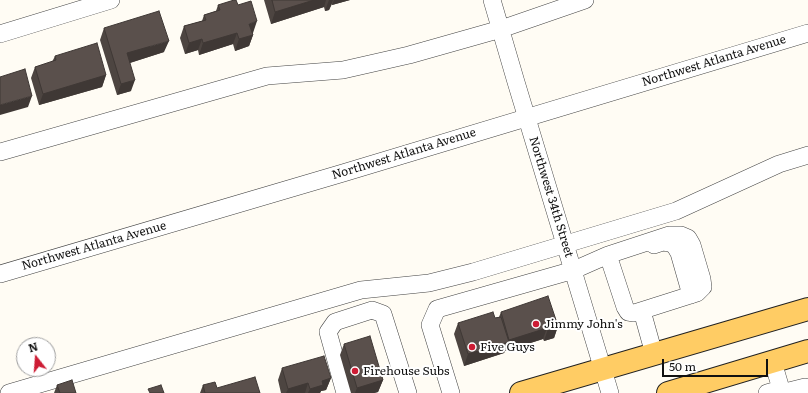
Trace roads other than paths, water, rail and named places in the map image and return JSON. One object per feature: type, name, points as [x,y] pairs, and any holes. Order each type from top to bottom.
[{"type":"main road","points":[[522,393],[808,309]]},
{"type":"main road","points":[[677,392],[808,351]]},
{"type":"street","points":[[0,34],[111,0]]},
{"type":"street","name":"Northwest 34th Street","points":[[492,0],[610,393]]},
{"type":"street","points":[[0,152],[267,76],[343,70],[409,56],[501,29],[585,0]]},
{"type":"street","name":"Northwest Atlanta Avenue","points":[[0,274],[808,32]]},
{"type":"street","points":[[9,393],[361,290],[430,283],[473,272],[676,211],[778,164],[808,155]]},
{"type":"street","points":[[451,393],[430,325],[437,309],[574,270],[612,253],[669,235],[681,235],[688,238],[692,245],[703,287],[697,294],[642,311],[634,313],[628,312],[625,307],[612,253]]},
{"type":"street","points":[[345,393],[328,332],[335,322],[372,310],[384,314],[406,392]]},
{"type":"street","points":[[642,311],[654,354]]},
{"type":"street","points":[[773,362],[782,392],[808,388]]},
{"type":"place","name":"Jimmy John's","points":[[536,324]]},
{"type":"place","name":"Five Guys","points":[[472,347]]},
{"type":"place","name":"Firehouse Subs","points":[[355,371]]}]
